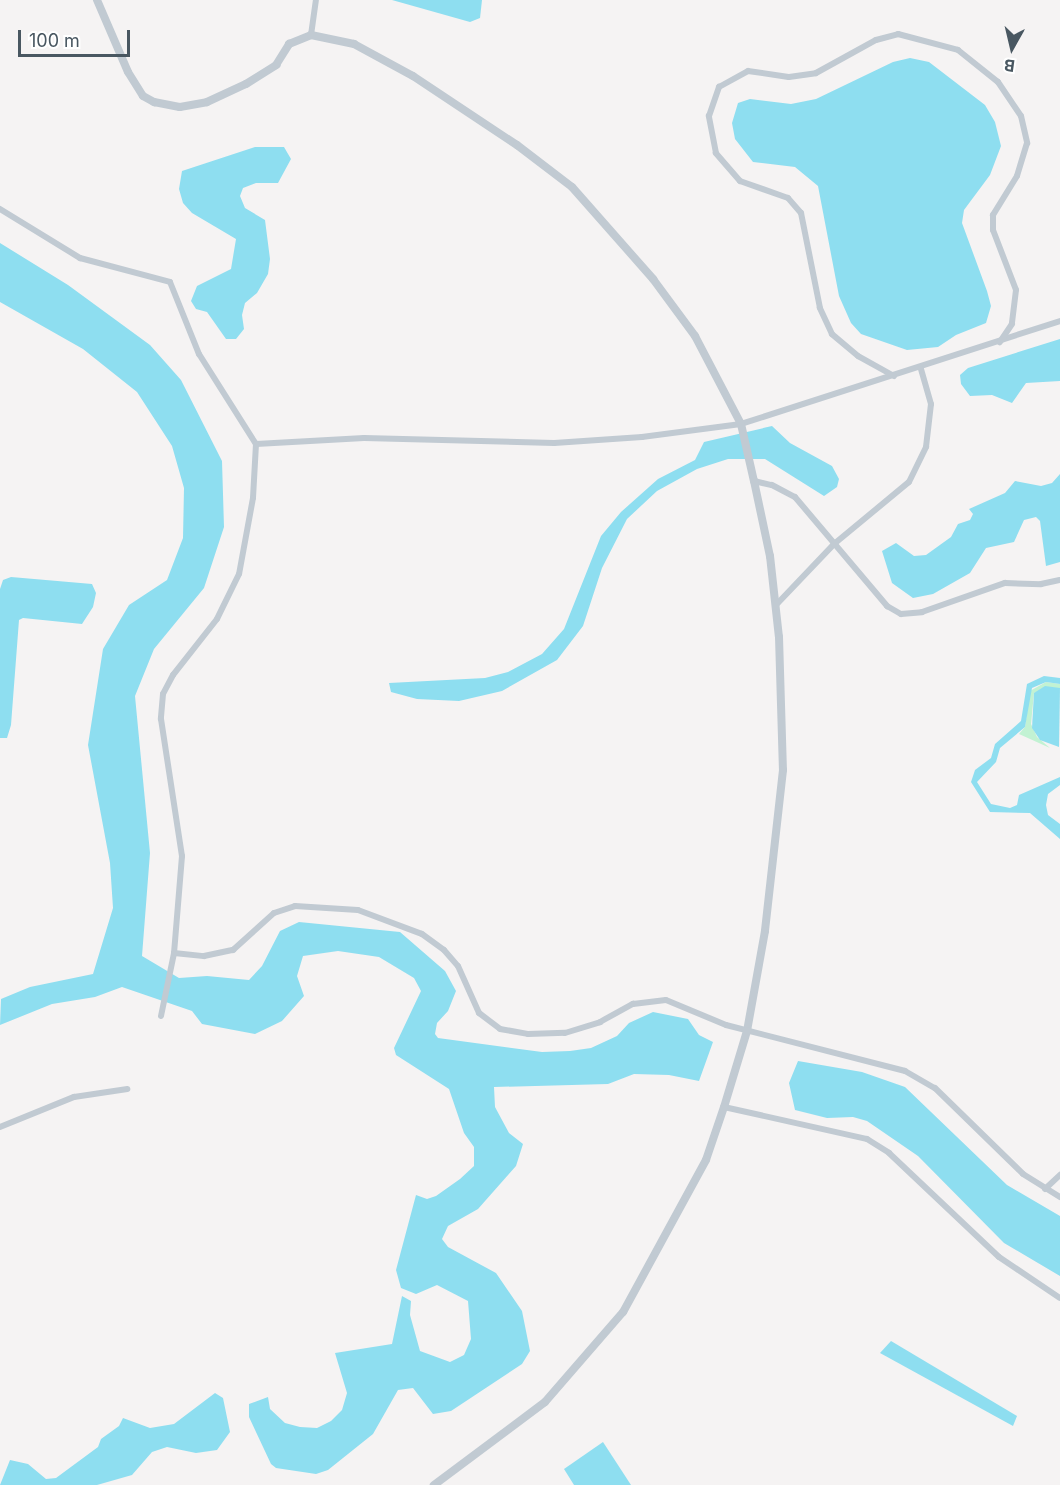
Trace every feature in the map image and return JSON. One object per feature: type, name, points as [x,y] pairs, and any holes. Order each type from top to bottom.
[{"type":"street","points":[[97,0],[128,72],[143,96],[166,105],[207,102],[246,84],[276,65],[289,44],[310,35],[354,44],[413,76],[517,145],[572,187],[653,279],[695,336],[741,424],[754,481],[776,605],[782,701],[781,794],[765,931],[747,1031],[724,1107],[706,1160],[623,1312],[545,1402],[434,1485]]},
{"type":"street","points":[[310,35],[316,0]]},
{"type":"street","points":[[894,376],[858,356],[832,334],[820,308],[801,213],[788,198],[740,181],[716,153],[710,116],[718,87],[748,70],[789,77],[816,73],[876,40],[898,34],[958,50],[998,82],[1021,116],[1027,143],[1017,176],[993,215],[993,230],[1016,290],[1012,324],[1000,342]]},
{"type":"street","points":[[0,209],[80,258],[170,282],[199,354],[256,444],[253,498],[239,574],[217,619],[173,675],[163,694],[161,719],[182,856],[174,953],[161,1016]]},
{"type":"street","points":[[256,444],[364,438],[554,443],[642,437],[741,424],[921,368],[1060,321]]},
{"type":"street","points":[[776,605],[834,544],[909,482],[926,447],[930,404],[921,368]]},
{"type":"street","points":[[754,481],[772,484],[795,497],[887,606],[900,614],[922,612],[1005,583],[1041,584],[1060,580]]},
{"type":"street","points":[[174,953],[204,956],[233,950],[274,913],[295,906],[358,910],[422,934],[444,950],[458,966],[479,1014],[500,1029],[528,1034],[566,1033],[600,1022],[633,1004],[666,1000],[747,1031],[905,1071],[935,1088],[995,1149],[1045,1189],[1060,1197]]},
{"type":"street","points":[[0,1127],[74,1097],[127,1089]]},
{"type":"street","points":[[724,1107],[867,1139],[890,1153],[999,1257],[1060,1298]]},
{"type":"street","points":[[1045,1189],[1060,1175]]},
{"type":"green space","points":[[1046,682],[1060,684],[1060,688],[1034,693],[1031,724],[1037,737],[1050,748],[1019,734],[1025,727],[1030,691]]},
{"type":"water","points":[[392,0],[482,0],[480,18],[470,22]]},
{"type":"water","points":[[910,58],[929,62],[985,105],[995,122],[1001,146],[990,175],[964,210],[962,223],[991,306],[986,323],[956,335],[938,347],[907,350],[861,334],[851,323],[839,296],[818,186],[795,167],[753,162],[735,139],[732,123],[738,103],[750,99],[791,104],[816,99],[893,62]]},
{"type":"water","points":[[255,147],[284,147],[291,159],[278,183],[256,183],[243,188],[240,196],[245,208],[265,220],[270,259],[268,274],[257,293],[245,303],[242,315],[244,329],[236,339],[226,339],[207,312],[196,309],[191,301],[197,286],[231,269],[236,239],[192,213],[183,203],[179,189],[182,171]]},
{"type":"water","points":[[0,243],[68,285],[150,345],[181,380],[222,461],[224,527],[204,588],[154,649],[135,696],[150,853],[142,956],[179,978],[207,976],[249,980],[262,966],[280,931],[299,922],[400,932],[445,971],[456,991],[448,1011],[437,1023],[435,1034],[438,1038],[542,1052],[570,1051],[591,1048],[617,1036],[629,1023],[653,1012],[688,1019],[699,1035],[713,1042],[699,1081],[669,1075],[634,1074],[608,1084],[494,1087],[495,1107],[509,1133],[523,1144],[516,1166],[478,1209],[448,1226],[442,1239],[448,1247],[496,1273],[522,1311],[530,1351],[522,1364],[451,1411],[433,1414],[413,1388],[398,1390],[373,1434],[328,1470],[316,1474],[276,1468],[271,1464],[249,1417],[249,1404],[268,1397],[270,1409],[285,1423],[300,1427],[317,1428],[331,1421],[342,1410],[347,1393],[335,1353],[392,1344],[402,1296],[411,1301],[410,1315],[420,1351],[450,1362],[464,1355],[471,1339],[468,1301],[437,1285],[416,1294],[401,1288],[396,1270],[416,1195],[427,1199],[436,1196],[460,1179],[474,1166],[474,1147],[464,1133],[449,1089],[396,1055],[394,1048],[421,991],[414,978],[379,957],[338,951],[303,956],[297,976],[304,996],[282,1021],[255,1034],[202,1024],[192,1011],[122,987],[95,997],[52,1004],[0,1025],[1,999],[30,987],[93,974],[113,908],[110,863],[88,745],[103,649],[129,605],[167,580],[183,538],[184,488],[172,446],[137,392],[83,349],[0,302]]},
{"type":"water","points":[[1060,339],[1060,381],[1026,383],[1012,403],[992,395],[970,396],[961,384],[960,375],[968,368]]},
{"type":"water","points":[[772,426],[790,443],[832,466],[839,479],[837,487],[824,496],[765,459],[728,459],[697,469],[657,491],[627,519],[602,568],[583,626],[557,660],[502,691],[459,701],[417,699],[391,692],[389,683],[485,678],[508,672],[542,654],[564,629],[601,536],[621,512],[658,479],[695,460],[704,442]]},
{"type":"water","points":[[1060,474],[1060,562],[1046,566],[1040,521],[1036,517],[1024,520],[1014,542],[986,548],[970,573],[933,594],[913,598],[892,583],[882,551],[896,543],[914,556],[926,555],[951,537],[958,524],[970,520],[973,514],[969,509],[1005,493],[1015,481],[1041,486],[1052,483]]},
{"type":"water","points":[[11,577],[92,584],[96,593],[93,607],[82,624],[23,618],[19,620],[11,725],[7,738],[0,738],[0,589],[3,580]]},
{"type":"water","points":[[1044,676],[1060,678],[1060,684],[1046,682],[1032,688],[1025,727],[1000,748],[996,762],[977,782],[991,804],[1010,808],[1017,805],[1019,795],[1060,777],[1060,785],[1048,794],[1046,805],[1048,815],[1060,824],[1060,839],[1030,813],[990,812],[971,782],[975,770],[991,758],[995,744],[1021,721],[1027,684]]},
{"type":"water","points":[[1045,686],[1060,688],[1059,747],[1040,740],[1032,728],[1034,693]]},
{"type":"water","points":[[798,1061],[862,1072],[905,1087],[1007,1185],[1060,1216],[1060,1276],[1004,1243],[918,1156],[867,1121],[853,1117],[827,1118],[795,1110],[789,1083]]},
{"type":"water","points":[[891,1341],[1017,1416],[1013,1426],[880,1353]]},
{"type":"water","points":[[215,1393],[223,1398],[230,1432],[217,1450],[196,1453],[167,1447],[152,1452],[132,1475],[97,1485],[0,1485],[10,1460],[28,1464],[46,1479],[56,1478],[98,1447],[101,1439],[119,1426],[123,1418],[150,1428],[174,1424]]},
{"type":"water","points":[[603,1442],[631,1485],[574,1485],[564,1469]]}]
